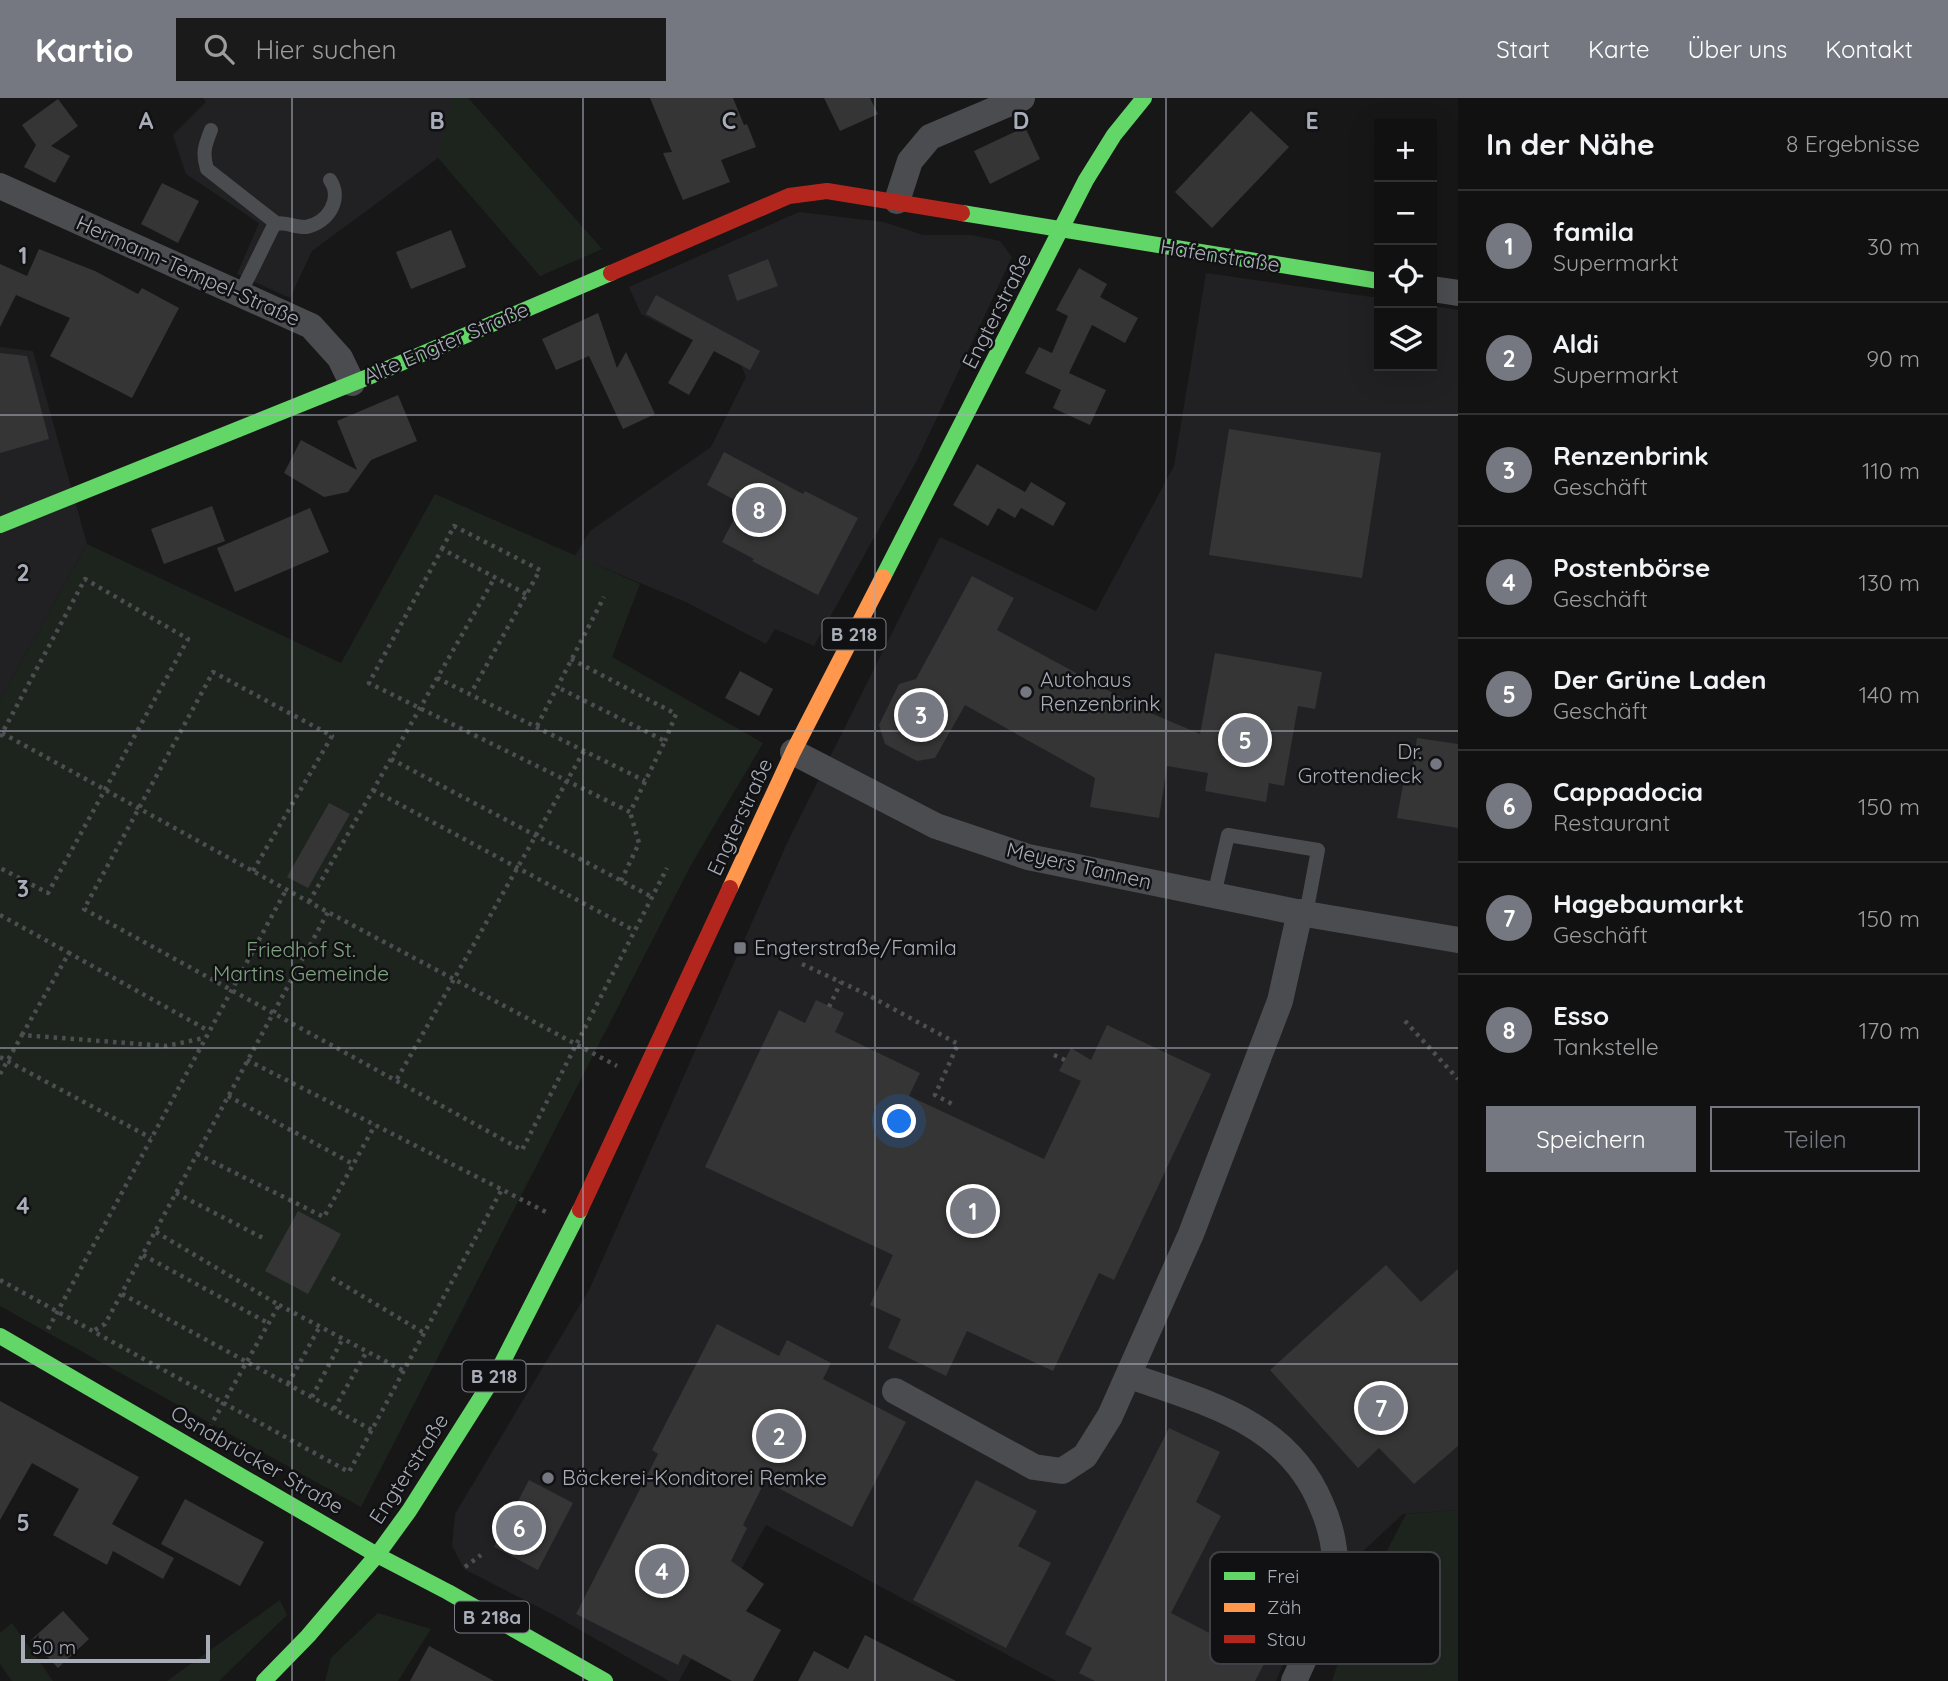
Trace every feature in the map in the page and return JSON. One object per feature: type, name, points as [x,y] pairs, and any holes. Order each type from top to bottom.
[{"type":"main road","name":"Engterstraße","points":[[377,1555],[409,1511],[499,1369],[593,1186],[644,1079],[793,752],[1086,180],[1114,135],[1144,98]]},
{"type":"main road","name":"Alte Engter Straße","points":[[0,525],[352,383],[789,196],[827,191],[1062,230]]},
{"type":"main road","name":"Hafenstraße","points":[[1062,230],[1374,280]]},
{"type":"main road","name":"Osnabrücker Straße","points":[[0,1336],[377,1555],[605,1681]]},
{"type":"main road","name":"B 218","points":[[264,1681],[332,1610],[377,1555]]},
{"type":"street","points":[[897,201],[910,161],[930,137],[1022,98]]},
{"type":"street","name":"Hermann-Tempel-Straße","points":[[0,186],[311,326],[340,358],[352,383]]},
{"type":"street","points":[[1437,290],[1458,293]]},
{"type":"street","name":"Meyers Tannen","points":[[793,752],[936,826],[1028,857],[1303,913],[1458,940]]},
{"type":"street","points":[[895,1391],[1034,1467],[1062,1471],[1085,1455],[1111,1416],[1191,1234],[1280,1001],[1303,913]]},
{"type":"street","points":[[1130,1376],[1212,1405],[1255,1425],[1291,1455],[1315,1489],[1331,1528],[1333,1552]]},
{"type":"street","points":[[1294,1681],[1302,1664]]},
{"type":"lane","points":[[211,130],[204,147],[207,169],[276,223],[306,227],[323,219],[335,204],[335,191],[330,180]]},
{"type":"lane","points":[[240,294],[276,223]]},
{"type":"lane","points":[[1214,895],[1228,835],[1318,850],[1303,913]]},
{"type":"path","points":[[471,693],[540,570],[454,526],[369,683],[629,812]]},
{"type":"path","points":[[442,549],[526,594]]},
{"type":"path","points":[[309,902],[495,577]]},
{"type":"path","points":[[0,868],[48,893],[105,789],[188,639],[85,579],[1,735],[105,789],[593,1055]]},
{"type":"path","points":[[537,726],[604,597]]},
{"type":"path","points":[[571,659],[676,714],[629,812],[639,844],[621,881]]},
{"type":"path","points":[[253,871],[332,736],[213,672],[84,909],[523,1150],[667,868]]},
{"type":"path","points":[[437,678],[645,780]]},
{"type":"path","points":[[557,687],[665,741]]},
{"type":"path","points":[[397,1079],[584,751]]},
{"type":"path","points":[[391,759],[652,897]]},
{"type":"path","points":[[373,790],[635,931]]},
{"type":"path","points":[[35,1355],[286,890]]},
{"type":"path","points":[[94,1331],[105,1324],[122,1294],[328,912]]},
{"type":"path","points":[[0,915],[209,1031]]},
{"type":"path","points":[[0,1074],[69,953]]},
{"type":"path","points":[[802,964],[958,1044],[935,1095],[956,1106]]},
{"type":"path","points":[[830,1007],[841,982]]},
{"type":"path","points":[[1405,1021],[1458,1079]]},
{"type":"path","points":[[22,1035],[166,1046],[204,1038]]},
{"type":"path","points":[[1054,1055],[1065,1060]]},
{"type":"path","points":[[0,1057],[151,1138]]},
{"type":"path","points":[[247,1060],[572,1226]]},
{"type":"path","points":[[228,1096],[354,1164]]},
{"type":"path","points":[[197,1154],[324,1217],[375,1125]]},
{"type":"path","points":[[0,1280],[349,1472],[502,1189]]},
{"type":"path","points":[[176,1193],[263,1238]]},
{"type":"path","points":[[155,1232],[279,1305],[404,1371]]},
{"type":"path","points":[[143,1255],[268,1323]]},
{"type":"path","points":[[332,1279],[424,1333]]},
{"type":"path","points":[[122,1294],[372,1430]]},
{"type":"path","points":[[196,1450],[279,1305]]},
{"type":"path","points":[[288,1384],[320,1326]]},
{"type":"path","points":[[312,1397],[343,1338]]},
{"type":"path","points":[[334,1409],[367,1351]]},
{"type":"shaded area","points":[[203,98],[468,98],[602,249],[540,276],[438,158],[312,251],[290,298],[237,274],[259,223],[186,174],[173,135],[206,102]]},
{"type":"shaded area","points":[[799,212],[884,222],[923,235],[972,235],[1000,241],[1012,257],[916,462],[814,646],[775,629],[766,644],[686,602],[575,556],[590,531],[711,447],[746,377],[741,365],[641,314],[629,287]]},
{"type":"shaded area","points":[[1206,273],[1374,297],[1374,371],[1437,371],[1437,307],[1458,310],[1458,1510],[1403,1514],[1362,1552],[1210,1552],[1210,1664],[1283,1664],[1276,1681],[1056,1681],[766,1525],[679,1681],[669,1681],[552,1614],[464,1569],[452,1546],[455,1514],[590,1288],[788,841],[940,537],[1096,611],[1174,466]]},
{"type":"shaded area","points":[[0,347],[33,351],[87,544],[0,700]]},
{"type":"green space","points":[[453,98],[468,98],[602,249],[540,276],[438,157]]},
{"type":"green space","name":"Friedhof St. Martins Gemeinde","points":[[435,494],[640,584],[612,657],[763,743],[691,865],[361,1507],[0,1306],[0,700],[87,544],[341,663]]},
{"type":"green space","points":[[1458,1510],[1458,1681],[1332,1681],[1338,1664],[1440,1664],[1440,1552],[1386,1552],[1406,1514]]},
{"type":"green space","points":[[280,1600],[287,1615],[219,1681],[167,1681]]},
{"type":"green space","points":[[378,1613],[431,1629],[398,1681],[325,1681],[331,1658]]},
{"type":"green space","points":[[12,1623],[53,1681],[12,1681],[0,1664],[0,1633]]},
{"type":"building","points":[[650,98],[733,98],[756,147],[721,160],[730,182],[683,200],[663,153],[672,152]]},
{"type":"building","points":[[824,98],[870,98],[878,114],[840,131]]},
{"type":"building","points":[[58,99],[78,126],[51,146],[70,156],[55,183],[24,167],[36,145],[22,125]]},
{"type":"building","points":[[1251,111],[1289,147],[1212,228],[1175,192]]},
{"type":"building","points":[[1025,127],[1040,159],[990,184],[974,151]]},
{"type":"building","points":[[162,183],[199,201],[178,243],[141,224]]},
{"type":"building","points":[[451,230],[466,267],[411,289],[396,252]]},
{"type":"building","points":[[39,249],[95,271],[138,294],[142,288],[179,308],[132,398],[50,356],[70,318],[16,295],[0,327],[0,264],[27,276]]},
{"type":"building","points":[[768,259],[778,286],[737,301],[728,275]]},
{"type":"building","points":[[1079,268],[1107,284],[1100,297],[1138,318],[1125,343],[1092,325],[1069,373],[1106,390],[1090,425],[1053,408],[1061,390],[1025,373],[1039,347],[1052,353],[1068,316],[1056,310]]},
{"type":"building","points":[[656,295],[760,351],[750,370],[714,351],[689,395],[668,383],[693,340],[646,314]]},
{"type":"building","points":[[598,313],[617,368],[626,352],[655,414],[623,429],[589,356],[556,370],[542,339]]},
{"type":"building","points":[[0,353],[27,356],[49,439],[0,453]]},
{"type":"building","points":[[398,395],[417,441],[371,460],[348,492],[324,497],[284,473],[301,440],[357,470],[337,421]]},
{"type":"building","points":[[1229,429],[1381,453],[1362,578],[1209,555]]},
{"type":"building","points":[[724,452],[803,494],[805,491],[858,518],[818,595],[752,561],[754,559],[722,542],[742,504],[707,485]]},
{"type":"building","points":[[977,464],[1025,492],[1031,482],[1066,503],[1053,526],[1021,508],[1015,518],[998,508],[988,526],[953,505]]},
{"type":"building","points":[[212,506],[225,541],[164,564],[151,529]]},
{"type":"building","points":[[310,508],[329,552],[235,592],[217,548]]},
{"type":"building","points":[[972,576],[1014,598],[997,630],[1146,711],[1200,734],[1215,653],[1322,672],[1315,709],[1298,706],[1284,786],[1269,783],[1266,802],[1205,791],[1208,773],[1167,766],[1159,818],[1090,807],[1095,778],[965,705],[935,758],[917,761],[885,744],[879,725],[899,684],[916,679]]},
{"type":"building","points":[[740,671],[773,689],[759,716],[725,698]]},
{"type":"building","name":"Dr. Grottendieck","points":[[1417,738],[1458,744],[1458,828],[1397,818],[1403,785],[1410,786]]},
{"type":"building","points":[[329,803],[350,814],[308,888],[287,877]]},
{"type":"building","points":[[816,1000],[844,1013],[835,1032],[920,1073],[909,1096],[1044,1159],[1081,1081],[1059,1071],[1071,1048],[1091,1060],[1107,1025],[1211,1074],[1114,1280],[1099,1273],[1053,1371],[967,1331],[946,1376],[888,1348],[901,1319],[870,1305],[893,1255],[705,1167],[779,1010],[805,1023]]},
{"type":"building","points":[[298,1211],[341,1234],[308,1294],[265,1271]]},
{"type":"building","points":[[1386,1265],[1421,1302],[1458,1269],[1458,1446],[1414,1484],[1379,1448],[1358,1468],[1270,1370]]},
{"type":"building","points":[[717,1324],[779,1356],[787,1340],[831,1363],[823,1379],[906,1422],[852,1527],[765,1481],[743,1525],[747,1528],[731,1561],[764,1584],[746,1611],[781,1630],[753,1681],[732,1681],[683,1654],[678,1665],[576,1614],[658,1454],[652,1450]]},
{"type":"building","points":[[0,1401],[139,1477],[112,1524],[174,1558],[163,1579],[113,1551],[107,1565],[53,1535],[79,1489],[32,1463],[0,1520]]},
{"type":"building","points":[[1169,1428],[1220,1452],[1196,1502],[1221,1516],[1171,1613],[1210,1633],[1210,1664],[1264,1664],[1255,1681],[1095,1681],[1079,1673],[1092,1648],[1065,1634]]},
{"type":"building","points":[[529,1480],[573,1503],[538,1570],[494,1547]]},
{"type":"building","points":[[976,1480],[1037,1511],[1018,1546],[1051,1563],[1006,1648],[913,1600]]},
{"type":"building","points":[[185,1499],[264,1542],[240,1586],[161,1544]]},
{"type":"building","points":[[63,1611],[89,1639],[58,1668],[31,1640]]},
{"type":"building","points":[[865,1635],[956,1681],[798,1681],[814,1651],[848,1669]]},
{"type":"building","points":[[429,1646],[494,1681],[410,1681]]},
{"type":"traffic: fast","points":[[883,577],[1086,180],[1114,135],[1144,98]]},
{"type":"traffic: fast","points":[[962,213],[1374,280]]},
{"type":"traffic: fast","points":[[0,525],[373,375],[611,273]]},
{"type":"traffic: fast","points":[[580,1210],[499,1369],[409,1511],[377,1555],[605,1681]]},
{"type":"traffic: fast","points":[[0,1336],[377,1555]]},
{"type":"traffic: fast","points":[[264,1681],[308,1636],[377,1555]]},
{"type":"traffic: slow","points":[[730,888],[793,752],[883,577]]},
{"type":"traffic: jam","points":[[611,273],[789,196],[827,191],[962,213]]},
{"type":"traffic: jam","points":[[580,1210],[730,888]]},
{"type":"place","name":"Esso","points":[[759,510]]},
{"type":"place","name":"Autohaus Renzenbrink","points":[[1026,692]]},
{"type":"place","name":"Renzenbrink","points":[[921,715]]},
{"type":"place","name":"Der Grüne Laden","points":[[1245,740]]},
{"type":"place","name":"Dr. Grottendieck","points":[[1436,764]]},
{"type":"place","name":"Engterstraße/Famila","points":[[740,948]]},
{"type":"place","name":"famila","points":[[973,1211]]},
{"type":"place","name":"Hagebaumarkt","points":[[1381,1408]]},
{"type":"place","name":"Aldi","points":[[779,1436]]},
{"type":"place","name":"Bäckerei-Konditorei Remke","points":[[548,1478]]},
{"type":"place","name":"Cappadocia","points":[[519,1528]]},
{"type":"place","name":"Postenbörse","points":[[662,1571]]}]
